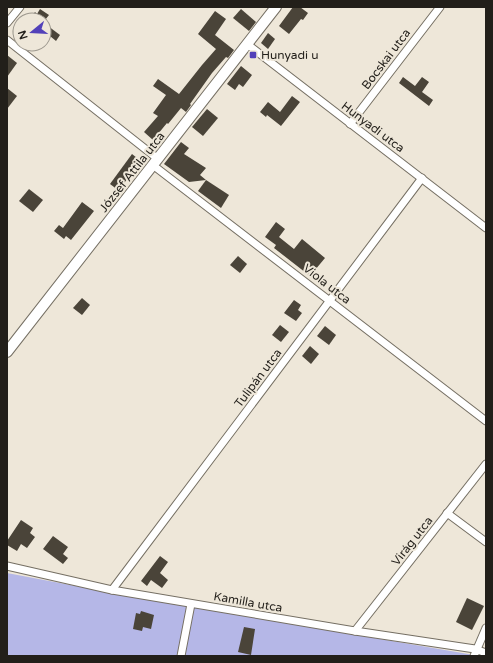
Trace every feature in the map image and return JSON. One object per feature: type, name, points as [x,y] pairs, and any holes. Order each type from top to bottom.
[{"type":"street","points":[[7,23],[20,7]]},
{"type":"street","name":"József Attila utca","points":[[7,352],[276,7]]},
{"type":"street","name":"Bocskai utca","points":[[350,124],[440,7]]},
{"type":"street","name":"Viola utca","points":[[7,40],[156,162],[486,421]]},
{"type":"street","name":"Hunyadi utca","points":[[247,44],[486,228]]},
{"type":"street","name":"Tulipán utca","points":[[112,590],[422,178]]},
{"type":"street","name":"Virág utca","points":[[355,631],[486,464]]},
{"type":"street","points":[[447,513],[486,542]]},
{"type":"street","name":"Kamilla utca","points":[[7,566],[112,590],[355,631],[474,653],[486,653]]},
{"type":"street","points":[[181,656],[191,604]]},
{"type":"street","points":[[474,653],[486,628]]},
{"type":"shaded area","points":[[7,573],[139,598],[480,656],[7,656]]},
{"type":"building","points":[[293,7],[300,7],[308,13],[289,34],[279,26]]},
{"type":"building","points":[[241,9],[256,22],[249,31],[233,18]]},
{"type":"building","points":[[215,11],[226,19],[215,35],[234,50],[212,73],[186,112],[181,108],[153,140],[144,132],[158,116],[153,113],[166,95],[153,86],[158,79],[179,94],[216,49],[198,34]]},
{"type":"building","points":[[52,29],[60,35],[56,41],[52,38]]},
{"type":"building","points":[[268,33],[275,39],[268,49],[261,43]]},
{"type":"building","points":[[7,55],[17,63],[7,77]]},
{"type":"building","points":[[241,66],[252,75],[243,87],[239,84],[235,90],[227,84]]},
{"type":"building","points":[[403,77],[415,86],[422,77],[429,82],[422,92],[433,100],[429,106],[399,83]]},
{"type":"building","points":[[7,88],[17,96],[7,109]]},
{"type":"building","points":[[292,96],[300,102],[281,126],[267,115],[266,117],[260,112],[268,102],[280,112]]},
{"type":"building","points":[[207,109],[218,118],[203,136],[192,127]]},
{"type":"building","points":[[181,142],[189,148],[184,154],[206,168],[200,175],[206,180],[189,182],[164,164]]},
{"type":"building","points":[[132,154],[142,162],[118,190],[110,184]]},
{"type":"building","points":[[206,180],[229,195],[221,208],[198,191]]},
{"type":"building","points":[[29,189],[43,200],[33,212],[19,201]]},
{"type":"building","points":[[82,202],[94,211],[71,240],[66,236],[64,239],[54,231],[59,225],[63,228]]},
{"type":"building","points":[[276,222],[285,229],[279,237],[294,249],[302,239],[325,258],[310,276],[274,248],[276,245],[265,237]]},
{"type":"building","points":[[238,256],[247,264],[240,273],[230,265]]},
{"type":"building","points":[[82,298],[90,305],[82,315],[73,308]]},
{"type":"building","points":[[294,300],[301,305],[298,310],[302,313],[296,321],[284,313]]},
{"type":"building","points":[[280,325],[289,332],[281,342],[272,335]]},
{"type":"building","points":[[325,326],[336,335],[329,345],[317,336]]},
{"type":"building","points":[[310,346],[319,354],[311,364],[302,356]]},
{"type":"building","points":[[21,520],[33,528],[30,533],[35,537],[27,548],[21,544],[17,551],[7,545],[7,541]]},
{"type":"building","points":[[53,536],[68,547],[63,554],[68,558],[63,564],[43,549]]},
{"type":"building","points":[[160,556],[168,562],[160,573],[168,580],[162,588],[151,580],[147,586],[141,581]]},
{"type":"building","points":[[467,598],[484,606],[472,630],[456,622]]},
{"type":"building","points":[[141,611],[154,615],[151,629],[143,627],[142,631],[133,629],[136,613],[140,614]]},
{"type":"building","points":[[244,627],[255,629],[251,655],[238,652]]},
{"type":"place","name":"Hunyadi u","points":[[253,55]]}]
